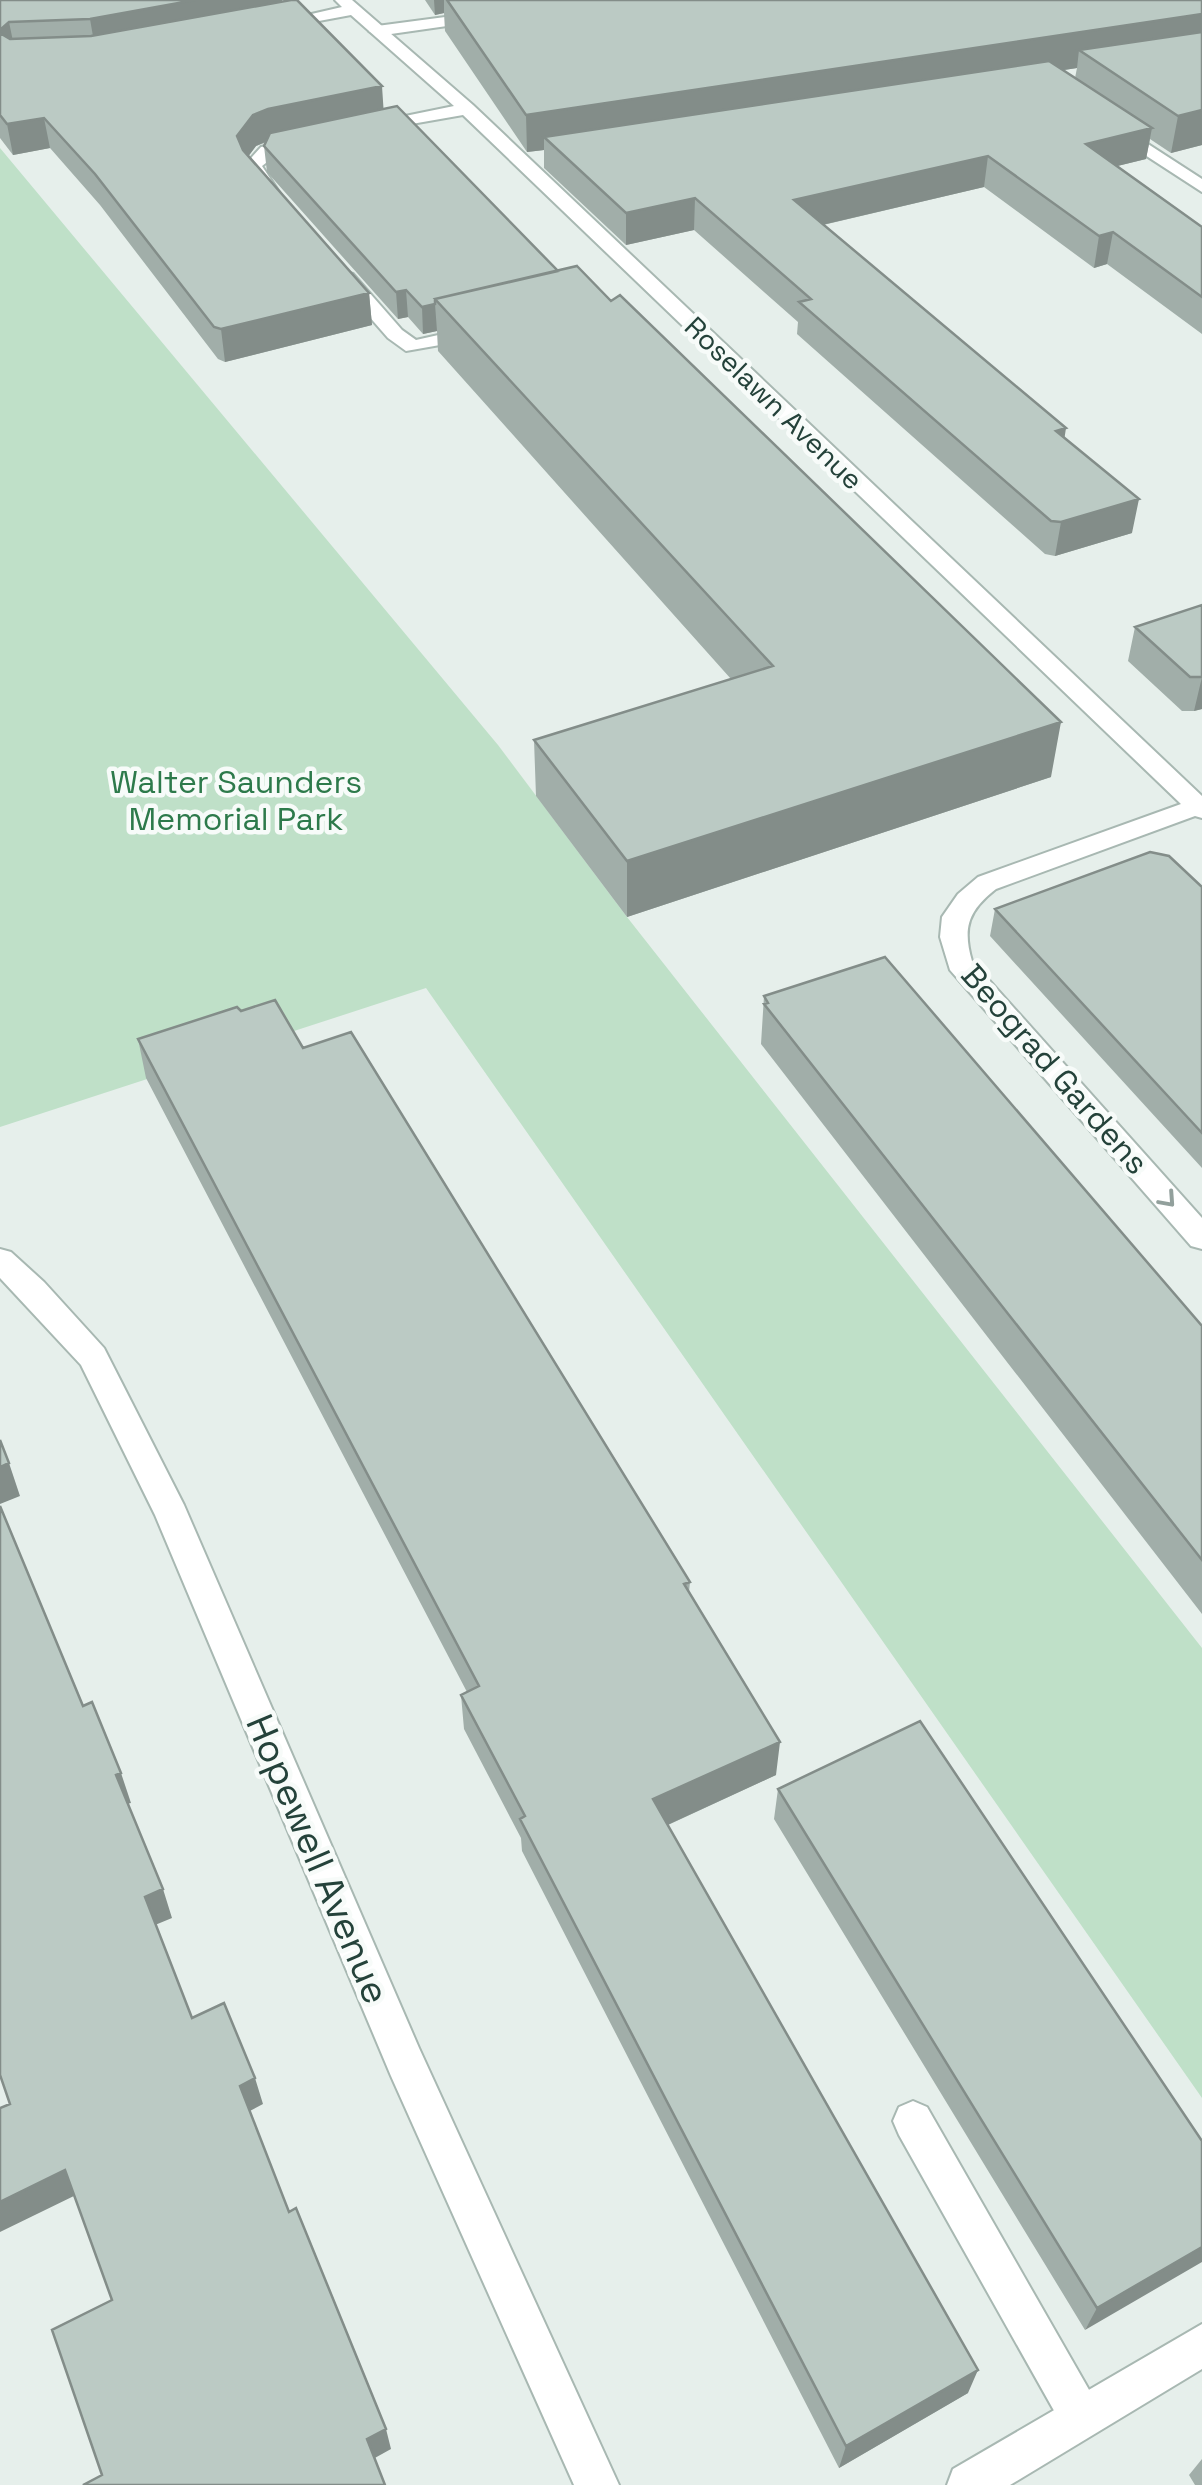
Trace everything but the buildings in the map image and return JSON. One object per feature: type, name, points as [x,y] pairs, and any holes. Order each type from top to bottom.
[{"type":"street","points":[[249,29],[348,5]]},
{"type":"street","name":"Roselawn Avenue","points":[[348,5],[467,109],[647,292],[1201,807]]},
{"type":"street","points":[[377,31],[500,15]]},
{"type":"street","points":[[355,132],[467,109]]},
{"type":"street","points":[[1099,117],[1202,188]]},
{"type":"street","points":[[280,204],[255,175],[256,159],[265,152],[317,139]]},
{"type":"street","points":[[519,162],[547,158]]},
{"type":"street","points":[[332,262],[395,334],[413,347],[503,326]]},
{"type":"street","name":"Beograd Gardens","points":[[1201,807],[987,883],[959,903],[954,926],[960,964],[1202,1238]]},
{"type":"street","name":"Hopewell Avenue","points":[[0,1260],[34,1290],[93,1357],[172,1515],[405,2062],[597,2485]]},
{"type":"street","points":[[914,2121],[1081,2417]]},
{"type":"street","points":[[969,2485],[1202,2345]]},
{"type":"green space","name":"Walter Saunders Memorial Park","points":[[0,148],[498,745],[627,917],[1202,1648],[1202,2098],[426,988],[0,1127]]}]
